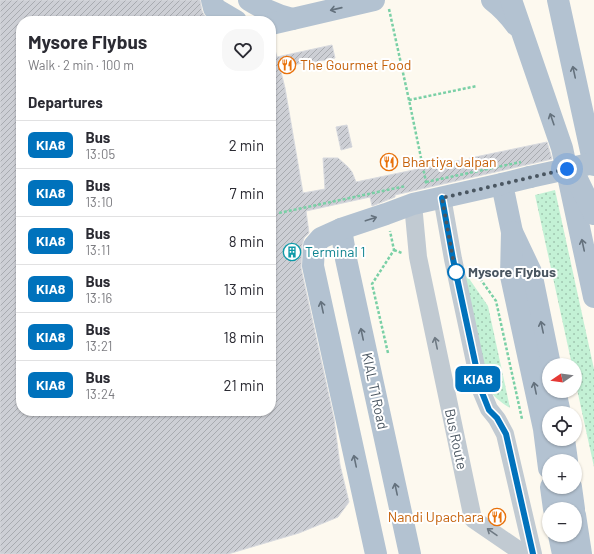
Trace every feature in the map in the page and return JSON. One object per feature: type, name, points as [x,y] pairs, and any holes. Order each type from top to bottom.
[{"type":"main road","points":[[212,0],[214,8],[228,16]]},
{"type":"main road","points":[[249,0],[280,16],[290,10],[381,4]]},
{"type":"main road","points":[[492,0],[510,17],[526,41]]},
{"type":"main road","points":[[511,0],[562,148],[594,297]]},
{"type":"main road","points":[[376,554],[313,266],[314,246],[321,238],[341,229],[386,214],[414,191],[442,198],[502,184],[528,169],[594,164],[558,0]]},
{"type":"main road","points":[[276,20],[290,10]]},
{"type":"main road","points":[[562,148],[594,214]]},
{"type":"main road","points":[[502,184],[512,232],[511,276],[544,429],[547,454]]},
{"type":"main road","name":"KIAL T1 Road","points":[[341,229],[346,259],[410,554]]},
{"type":"main road","points":[[512,232],[531,272],[549,358]]},
{"type":"main road","points":[[560,542],[563,554]]},
{"type":"main road","points":[[579,542],[581,554]]},
{"type":"lane","name":"Bus Route","points":[[414,191],[418,257],[473,519],[524,554]]},
{"type":"lane","points":[[442,198],[453,259],[481,390],[489,410],[497,418],[506,434],[532,554]]},
{"type":"path","points":[[279,213],[414,191],[426,182],[408,100],[381,4]]},
{"type":"path","points":[[408,100],[477,86]]},
{"type":"path","points":[[426,182],[528,169]]},
{"type":"path","points":[[386,214],[394,250],[372,284],[388,353]]},
{"type":"path","points":[[394,250],[418,257]]},
{"type":"path","points":[[453,259],[474,270],[496,301],[522,420]]},
{"type":"shaded area","points":[[0,0],[594,0],[594,554],[0,554]]},
{"type":"green space","points":[[555,190],[594,369],[594,467],[582,406],[581,406],[579,398],[582,398],[582,358],[570,358],[535,195]]},
{"type":"green space","points":[[459,274],[468,277],[488,306],[510,408],[497,399],[487,387]]},
{"type":"building","name":"Terminal 1","points":[[0,0],[200,0],[202,11],[205,16],[16,16],[16,416],[276,416],[276,54],[277,57],[332,45],[335,58],[311,63],[311,61],[280,68],[285,88],[303,193],[325,189],[323,158],[338,158],[352,172],[356,182],[547,142],[552,159],[395,195],[395,197],[372,206],[370,197],[306,211],[309,233],[304,238],[302,245],[301,268],[334,419],[340,465],[349,502],[338,517],[299,533],[228,554],[0,554]]},
{"type":"building","points":[[347,125],[352,147],[341,150],[336,127]]},
{"type":"bus line","name":"KIA8","points":[[442,198],[453,259],[481,390],[489,410],[497,418],[506,434],[533,554]]},
{"type":"place","name":"The Gourmet Food","points":[[287,65]]},
{"type":"place","name":"Bhartiya Jalpan","points":[[389,162]]},
{"type":"place","name":"Terminal 1","points":[[292,252]]},
{"type":"place","name":"Mysore Flybus","points":[[456,272]]},
{"type":"place","name":"Nandi Upachara","points":[[497,517]]},
{"type":"route","points":[[456,272],[442,198],[567,169]]}]
